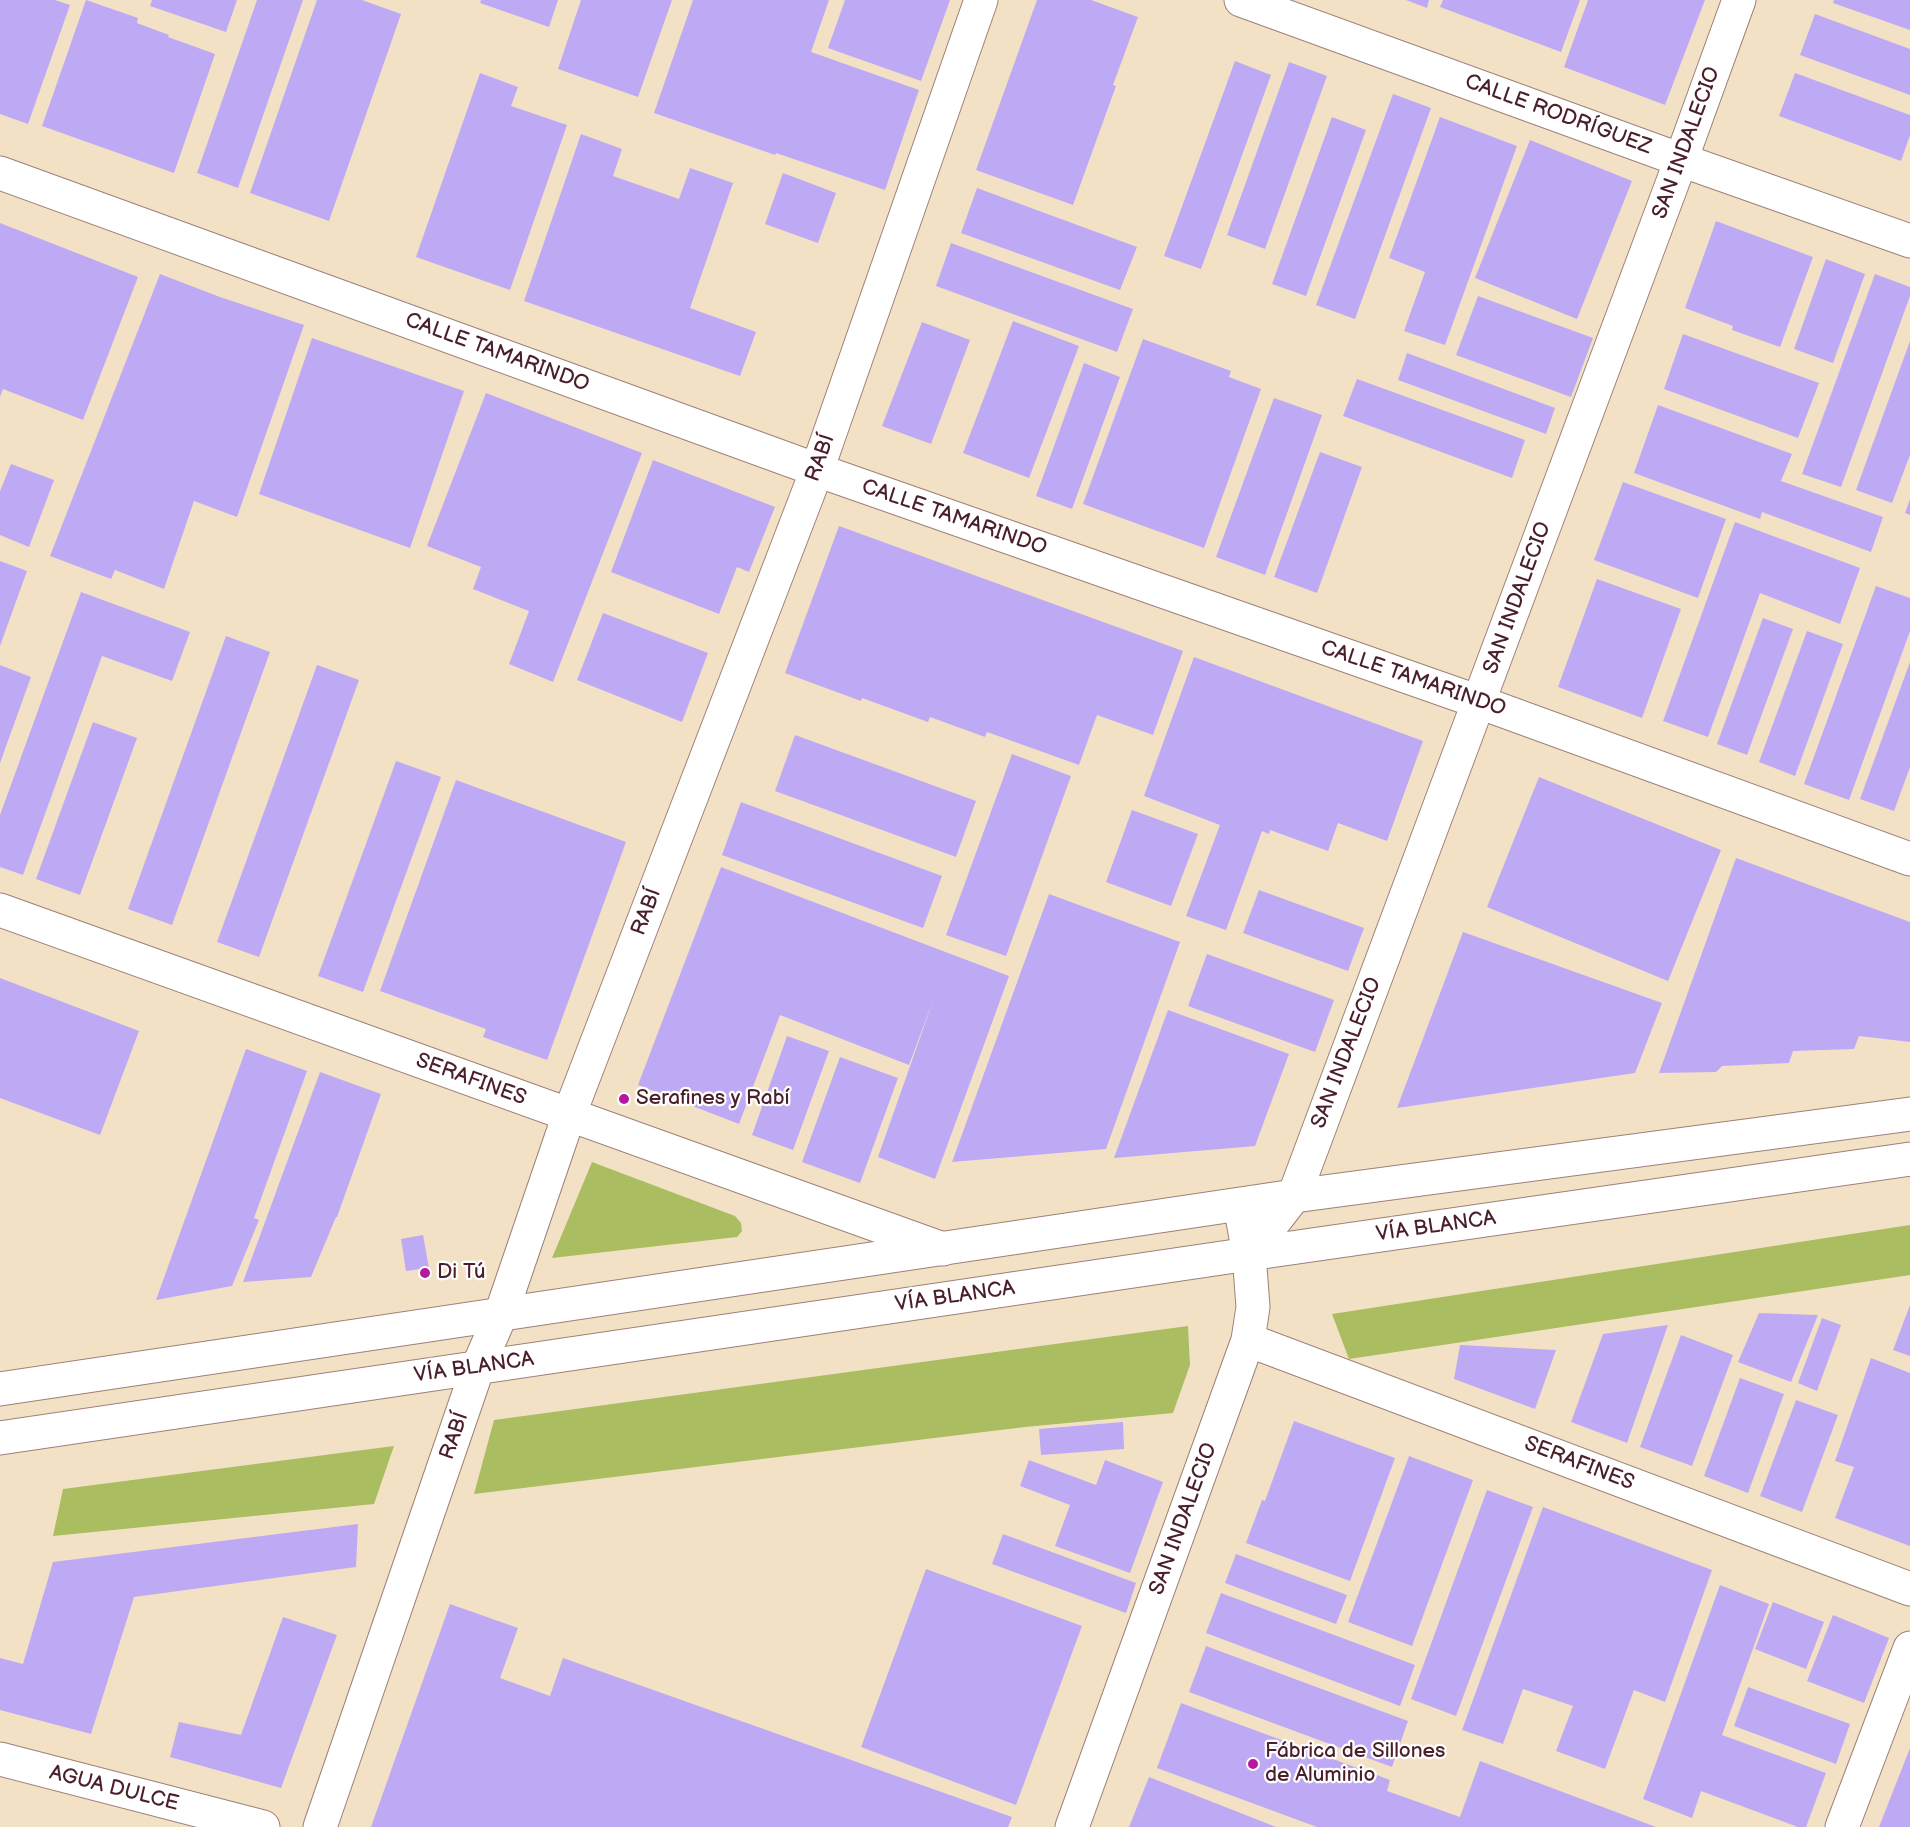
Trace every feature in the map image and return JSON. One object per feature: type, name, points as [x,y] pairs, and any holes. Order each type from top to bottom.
[{"type":"street","name":"RABÍ","points":[[320,1827],[478,1367],[501,1314],[569,1115],[817,470],[981,0]]},
{"type":"street","name":"CALLE RODRÍGUEZ","points":[[1241,0],[1910,241]]},
{"type":"street","name":"SAN INDALECIO","points":[[1249,1254],[1294,1196],[1739,0]]},
{"type":"street","name":"CALLE TAMARINDO","points":[[0,173],[817,470],[1479,702],[1910,859]]},
{"type":"street","name":"SERAFINES","points":[[0,910],[943,1249]]},
{"type":"street","points":[[0,1389],[1294,1196],[1910,1114]]},
{"type":"street","name":"VÍA BLANCA","points":[[0,1438],[1249,1254],[1910,1160]]},
{"type":"street","name":"SAN INDALECIO","points":[[1072,1827],[1248,1340],[1253,1307],[1249,1254],[1240,1205]]},
{"type":"street","name":"SERAFINES","points":[[1248,1340],[1910,1589]]},
{"type":"street","points":[[1842,1827],[1910,1648]]},
{"type":"street","name":"AGUA DULCE","points":[[0,1759],[263,1827]]},
{"type":"green space","points":[[592,1162],[735,1216],[741,1223],[742,1231],[737,1237],[552,1258]]},
{"type":"green space","points":[[1910,1225],[1910,1275],[1349,1359],[1332,1314]]},
{"type":"green space","points":[[1188,1326],[1190,1365],[1173,1413],[1025,1427],[474,1494],[494,1420]]},
{"type":"green space","points":[[394,1446],[374,1504],[53,1536],[63,1489]]},
{"type":"building","points":[[0,0],[55,0],[70,5],[28,124],[0,114]]},
{"type":"building","points":[[86,0],[138,18],[137,23],[215,54],[174,173],[42,126]]},
{"type":"building","points":[[152,0],[237,0],[226,32],[150,6]]},
{"type":"building","points":[[257,0],[303,0],[238,188],[197,173]]},
{"type":"building","points":[[317,0],[362,0],[401,14],[329,221],[250,193]]},
{"type":"building","points":[[481,0],[558,0],[549,27],[480,3]]},
{"type":"building","points":[[581,0],[672,0],[638,97],[558,69]]},
{"type":"building","points":[[693,0],[829,0],[811,52],[919,90],[885,190],[654,113]]},
{"type":"building","points":[[845,0],[950,0],[921,81],[828,48]]},
{"type":"building","points":[[1037,0],[1091,0],[1138,17],[1073,205],[976,170]]},
{"type":"building","points":[[1406,0],[1429,0],[1427,8]]},
{"type":"building","points":[[1443,0],[1580,0],[1561,52],[1440,7]]},
{"type":"building","points":[[1588,0],[1705,0],[1665,105],[1564,67]]},
{"type":"building","points":[[1834,0],[1910,0],[1910,30],[1833,3]]},
{"type":"building","points":[[1815,14],[1910,49],[1910,95],[1800,55]]},
{"type":"building","points":[[1235,61],[1271,75],[1201,269],[1164,256]]},
{"type":"building","points":[[1289,62],[1327,76],[1265,249],[1227,235]]},
{"type":"building","points":[[480,73],[518,87],[511,106],[567,125],[510,290],[416,257]]},
{"type":"building","points":[[1795,73],[1910,115],[1910,135],[1901,161],[1779,116]]},
{"type":"building","points":[[1393,94],[1431,108],[1355,319],[1316,305]]},
{"type":"building","points":[[1332,117],[1366,130],[1306,296],[1272,284]]},
{"type":"building","points":[[1440,117],[1517,146],[1445,345],[1404,331],[1425,272],[1389,258]]},
{"type":"building","points":[[581,134],[622,149],[613,176],[679,199],[690,168],[733,183],[690,308],[756,332],[740,376],[524,301]]},
{"type":"building","points":[[1530,140],[1632,181],[1577,319],[1475,278]]},
{"type":"building","points":[[783,173],[836,193],[818,243],[765,224]]},
{"type":"building","points":[[977,188],[1137,247],[1120,290],[961,233]]},
{"type":"building","points":[[1716,221],[1813,257],[1780,347],[1732,330],[1733,326],[1685,308]]},
{"type":"building","points":[[0,223],[138,277],[83,420],[3,389],[0,397]]},
{"type":"building","points":[[951,243],[1133,309],[1117,352],[936,286]]},
{"type":"building","points":[[1826,259],[1865,274],[1833,363],[1794,349]]},
{"type":"building","points":[[160,274],[304,325],[237,517],[194,501],[164,589],[115,570],[111,579],[50,556]]},
{"type":"building","points":[[1875,274],[1910,287],[1910,296],[1841,487],[1802,474]]},
{"type":"building","points":[[1478,296],[1593,338],[1571,397],[1456,355]]},
{"type":"building","points":[[1013,321],[1079,346],[1029,478],[963,453]]},
{"type":"building","points":[[922,322],[970,340],[931,444],[882,426]]},
{"type":"building","points":[[1683,334],[1819,383],[1798,438],[1664,389]]},
{"type":"building","points":[[312,338],[464,391],[410,548],[259,494]]},
{"type":"building","points":[[1143,339],[1231,371],[1229,377],[1261,389],[1204,548],[1083,504]]},
{"type":"building","points":[[1910,341],[1910,455],[1892,503],[1856,490]]},
{"type":"building","points":[[1407,353],[1555,408],[1546,434],[1398,380]]},
{"type":"building","points":[[1084,363],[1120,377],[1072,509],[1036,496]]},
{"type":"building","points":[[1357,379],[1525,440],[1512,478],[1343,416]]},
{"type":"building","points":[[486,393],[642,453],[553,682],[509,664],[529,611],[473,589],[481,567],[427,546]]},
{"type":"building","points":[[1274,398],[1322,415],[1265,575],[1216,557]]},
{"type":"building","points":[[1658,405],[1792,454],[1781,481],[1883,517],[1871,552],[1762,512],[1760,519],[1634,473]]},
{"type":"building","points":[[1320,452],[1362,467],[1317,593],[1274,577]]},
{"type":"building","points":[[653,460],[775,507],[749,572],[737,567],[719,614],[611,572]]},
{"type":"building","points":[[11,464],[54,480],[29,547],[0,535],[0,491]]},
{"type":"building","points":[[1623,482],[1726,519],[1698,598],[1594,560]]},
{"type":"building","points":[[1910,499],[1910,515],[1905,513]]},
{"type":"building","points":[[1735,522],[1860,568],[1840,624],[1760,593],[1708,737],[1663,721]]},
{"type":"building","points":[[839,526],[1183,651],[1153,735],[1097,715],[1079,765],[987,732],[985,737],[930,717],[928,722],[862,698],[861,701],[785,673]]},
{"type":"building","points":[[0,561],[27,571],[0,646]]},
{"type":"building","points":[[1597,579],[1681,609],[1642,718],[1558,687]]},
{"type":"building","points":[[1876,586],[1910,598],[1910,631],[1849,800],[1804,784]]},
{"type":"building","points":[[81,592],[190,632],[172,681],[102,656],[23,875],[0,867],[0,815]]},
{"type":"building","points":[[603,613],[708,653],[682,722],[577,680]]},
{"type":"building","points":[[1763,618],[1793,629],[1747,755],[1717,744]]},
{"type":"building","points":[[1807,631],[1843,644],[1795,776],[1759,762]]},
{"type":"building","points":[[226,636],[270,652],[172,925],[128,909]]},
{"type":"building","points":[[1194,657],[1423,741],[1387,841],[1338,823],[1328,851],[1270,830],[1269,834],[1262,831],[1226,930],[1186,916],[1220,825],[1144,796]]},
{"type":"building","points":[[1910,662],[1910,767],[1894,811],[1860,799]]},
{"type":"building","points":[[0,665],[31,677],[0,763]]},
{"type":"building","points":[[317,665],[359,680],[259,957],[217,942]]},
{"type":"building","points":[[93,722],[137,738],[80,895],[36,879]]},
{"type":"building","points":[[795,735],[976,801],[956,857],[775,791]]},
{"type":"building","points":[[1012,754],[1071,776],[1006,956],[946,935]]},
{"type":"building","points":[[396,761],[441,777],[363,992],[318,976]]},
{"type":"building","points":[[1539,777],[1721,850],[1668,981],[1487,907]]},
{"type":"building","points":[[456,780],[626,842],[547,1060],[483,1037],[486,1029],[380,991]]},
{"type":"building","points":[[741,802],[942,876],[923,928],[722,855]]},
{"type":"building","points":[[1132,810],[1198,834],[1171,906],[1106,882]]},
{"type":"building","points":[[1736,858],[1910,922],[1910,1042],[1859,1036],[1854,1049],[1793,1051],[1789,1063],[1722,1066],[1716,1072],[1659,1073]]},
{"type":"building","points":[[721,867],[1009,976],[935,1179],[878,1157],[934,998],[909,1065],[780,1015],[739,1124],[638,1085]]},
{"type":"building","points":[[1259,890],[1364,928],[1348,971],[1243,933]]},
{"type":"building","points":[[1049,894],[1180,942],[1106,1149],[952,1162]]},
{"type":"building","points":[[1463,932],[1662,1003],[1635,1073],[1397,1108]]},
{"type":"building","points":[[1207,954],[1334,1000],[1315,1052],[1188,1006]]},
{"type":"building","points":[[0,978],[139,1031],[100,1135],[0,1098]]},
{"type":"building","points":[[1168,1010],[1289,1054],[1255,1146],[1114,1158]]},
{"type":"building","points":[[787,1036],[829,1051],[793,1150],[752,1135]]},
{"type":"building","points":[[246,1049],[307,1071],[254,1218],[259,1220],[232,1286],[156,1300]]},
{"type":"building","points":[[840,1057],[898,1078],[860,1183],[802,1162]]},
{"type":"building","points":[[320,1072],[381,1094],[337,1217],[311,1277],[243,1282]]},
{"type":"building","points":[[423,1235],[429,1268],[406,1271],[401,1239]]},
{"type":"building","points":[[1910,1305],[1910,1356],[1893,1350]]},
{"type":"building","points":[[1759,1313],[1818,1315],[1791,1382],[1738,1362]]},
{"type":"building","points":[[1822,1318],[1841,1325],[1817,1391],[1798,1383]]},
{"type":"building","points":[[1668,1325],[1627,1443],[1571,1422],[1603,1334]]},
{"type":"building","points":[[1681,1335],[1733,1355],[1692,1466],[1640,1447]]},
{"type":"building","points":[[1460,1345],[1556,1350],[1535,1409],[1454,1379]]},
{"type":"building","points":[[1871,1358],[1910,1373],[1910,1546],[1835,1518],[1854,1467],[1835,1461]]},
{"type":"building","points":[[1740,1378],[1784,1394],[1748,1493],[1704,1476]]},
{"type":"building","points":[[1796,1400],[1838,1415],[1802,1512],[1760,1496]]},
{"type":"building","points":[[1294,1421],[1395,1458],[1350,1581],[1246,1543],[1262,1500],[1265,1501]]},
{"type":"building","points":[[1123,1422],[1124,1449],[1041,1455],[1039,1429]]},
{"type":"building","points":[[1409,1456],[1473,1480],[1412,1646],[1348,1622]]},
{"type":"building","points":[[1029,1460],[1096,1485],[1105,1460],[1163,1482],[1130,1573],[1055,1546],[1070,1505],[1020,1486]]},
{"type":"building","points":[[1487,1490],[1533,1507],[1456,1716],[1411,1699]]},
{"type":"building","points":[[1543,1507],[1712,1570],[1665,1702],[1634,1690],[1605,1769],[1556,1751],[1573,1706],[1523,1689],[1503,1744],[1462,1730]]},
{"type":"building","points":[[358,1524],[356,1567],[134,1597],[91,1734],[0,1710],[0,1658],[23,1664],[53,1562]]},
{"type":"building","points":[[1003,1534],[1136,1583],[1126,1613],[992,1564]]},
{"type":"building","points":[[1236,1554],[1347,1595],[1336,1624],[1225,1583]]},
{"type":"building","points":[[926,1569],[1082,1626],[1016,1805],[861,1747]]},
{"type":"building","points":[[1720,1585],[1769,1604],[1722,1735],[1826,1773],[1806,1827],[1798,1827],[1701,1791],[1692,1818],[1643,1799]]},
{"type":"building","points":[[1221,1593],[1415,1665],[1400,1706],[1206,1633]]},
{"type":"building","points":[[1773,1602],[1824,1622],[1806,1669],[1755,1649]]},
{"type":"building","points":[[450,1604],[518,1628],[500,1678],[550,1696],[563,1658],[1012,1817],[1008,1827],[371,1827]]},
{"type":"building","points":[[1833,1615],[1889,1638],[1864,1703],[1807,1681]]},
{"type":"building","points":[[283,1617],[337,1635],[281,1788],[170,1757],[179,1722],[241,1735]]},
{"type":"building","points":[[1206,1646],[1408,1721],[1392,1767],[1189,1692]]},
{"type":"building","points":[[1748,1687],[1850,1724],[1836,1764],[1734,1726]]},
{"type":"building","name":"Fábrica de Sillones de Aluminio","points":[[1181,1703],[1390,1780],[1387,1791],[1460,1817],[1480,1761],[1656,1827],[1317,1827],[1157,1768]]},
{"type":"building","points":[[1910,1748],[1910,1827],[1879,1827]]},
{"type":"building","points":[[1149,1777],[1276,1827],[1129,1827]]},
{"type":"place","name":"Serafines y Rabí","points":[[624,1099]]},
{"type":"place","name":"Di Tú","points":[[425,1273]]},
{"type":"place","name":"Fábrica de Sillones de Aluminio","points":[[1253,1764]]}]
